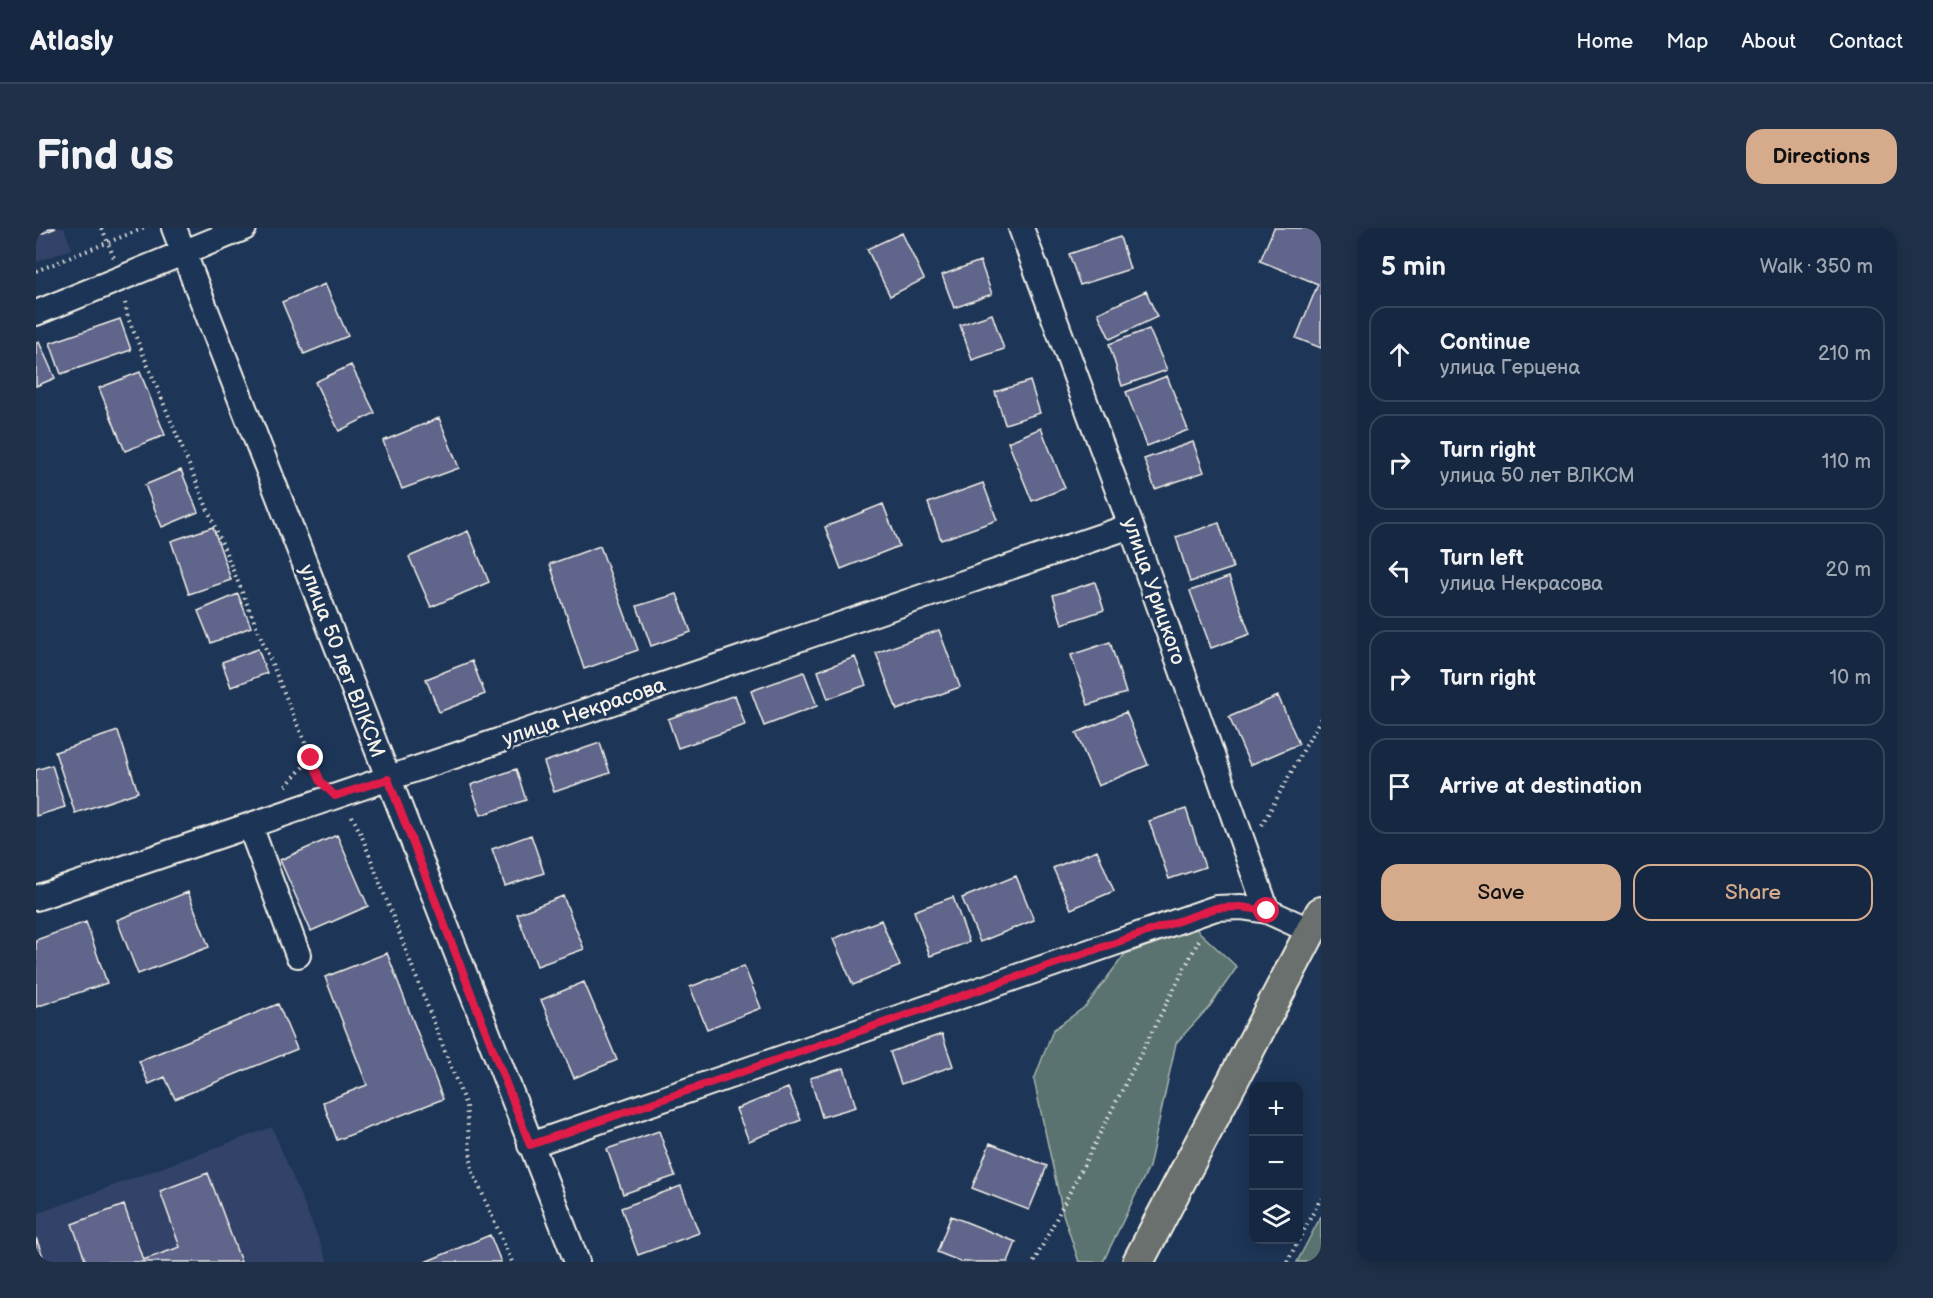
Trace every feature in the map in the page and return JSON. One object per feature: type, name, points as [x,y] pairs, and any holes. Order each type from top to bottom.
[{"type":"main road","points":[[1138,1262],[1316,922]]},
{"type":"street","name":"улица 50 лет ВЛКСМ","points":[[174,228],[577,1262]]},
{"type":"street","points":[[36,313],[244,228]]},
{"type":"street","name":"улица Урицкого","points":[[1021,228],[1131,526],[1267,911]]},
{"type":"street","name":"улица Некрасова","points":[[36,898],[1131,526]]},
{"type":"street","points":[[250,826],[298,955]]},
{"type":"street","points":[[530,1145],[1216,908],[1241,907],[1316,922]]},
{"type":"path","points":[[102,228],[116,262],[128,318],[321,782],[350,811],[362,834],[466,1106],[472,1170],[512,1262]]},
{"type":"path","points":[[36,271],[144,228]]},
{"type":"path","points":[[1247,854],[1321,717]]},
{"type":"path","points":[[1034,1262],[1216,908]]},
{"type":"path","points":[[1287,1262],[1321,1198]]},
{"type":"shaded area","points":[[36,228],[64,228],[72,249],[36,262]]},
{"type":"shaded area","points":[[272,1127],[328,1262],[36,1262],[36,1214]]},
{"type":"green space","points":[[1196,929],[1237,967],[1210,1006],[1176,1043],[1149,1167],[1103,1262],[1079,1262],[1063,1214],[1034,1080],[1053,1030],[1086,1006],[1125,954]]},
{"type":"green space","points":[[1321,1216],[1321,1262],[1297,1262]]},
{"type":"building","points":[[36,228],[56,228],[36,236]]},
{"type":"building","points":[[1274,228],[1321,228],[1321,348],[1296,338],[1318,284],[1260,261]]},
{"type":"building","points":[[902,233],[924,279],[890,296],[867,249]]},
{"type":"building","points":[[1120,237],[1130,269],[1080,285],[1069,254]]},
{"type":"building","points":[[980,261],[992,294],[954,308],[942,275]]},
{"type":"building","points":[[325,284],[348,336],[304,354],[282,302]]},
{"type":"building","points":[[1146,291],[1157,317],[1110,339],[1098,313]]},
{"type":"building","points":[[992,314],[1004,349],[972,360],[960,325]]},
{"type":"building","points":[[120,319],[131,350],[61,374],[50,343]]},
{"type":"building","points":[[1149,329],[1167,370],[1122,386],[1109,344]]},
{"type":"building","points":[[39,342],[55,378],[36,386],[36,343]]},
{"type":"building","points":[[351,365],[375,413],[339,431],[315,382]]},
{"type":"building","points":[[140,372],[165,435],[125,451],[99,388]]},
{"type":"building","points":[[1167,376],[1188,430],[1147,446],[1126,392]]},
{"type":"building","points":[[1030,381],[1040,413],[1005,424],[995,392]]},
{"type":"building","points":[[439,418],[459,468],[402,489],[383,441]]},
{"type":"building","points":[[1041,428],[1065,488],[1032,501],[1008,442]]},
{"type":"building","points":[[1193,442],[1204,472],[1155,489],[1144,459]]},
{"type":"building","points":[[181,470],[198,512],[162,527],[145,485]]},
{"type":"building","points":[[983,483],[997,520],[941,540],[928,503]]},
{"type":"building","points":[[883,504],[899,546],[841,569],[825,527]]},
{"type":"building","points":[[1219,523],[1233,568],[1190,582],[1176,537]]},
{"type":"building","points":[[213,527],[231,580],[189,594],[171,541]]},
{"type":"building","points":[[468,531],[489,582],[431,607],[409,557]]},
{"type":"building","points":[[600,546],[638,650],[584,669],[550,564]]},
{"type":"building","points":[[1229,577],[1250,634],[1211,648],[1190,591]]},
{"type":"building","points":[[1095,582],[1104,610],[1062,624],[1053,595]]},
{"type":"building","points":[[238,594],[251,627],[211,643],[198,611]]},
{"type":"building","points":[[677,594],[691,632],[651,646],[637,606]]},
{"type":"building","points":[[939,630],[960,687],[897,710],[876,653]]},
{"type":"building","points":[[1110,642],[1126,693],[1088,705],[1071,655]]},
{"type":"building","points":[[258,649],[267,673],[231,687],[222,662]]},
{"type":"building","points":[[855,657],[866,685],[828,699],[818,671]]},
{"type":"building","points":[[472,661],[485,694],[439,712],[426,679]]},
{"type":"building","points":[[804,672],[817,706],[764,726],[751,691]]},
{"type":"building","points":[[735,695],[745,725],[678,748],[668,719]]},
{"type":"building","points":[[1278,696],[1299,744],[1250,765],[1229,717]]},
{"type":"building","points":[[1126,712],[1148,765],[1098,786],[1076,733]]},
{"type":"building","points":[[118,731],[138,792],[75,813],[55,752]]},
{"type":"building","points":[[600,743],[610,773],[554,792],[544,762]]},
{"type":"building","points":[[52,765],[65,807],[36,816],[36,770]]},
{"type":"building","points":[[516,769],[526,800],[481,815],[471,785]]},
{"type":"building","points":[[1186,809],[1205,867],[1169,879],[1149,821]]},
{"type":"building","points":[[337,835],[368,906],[311,931],[280,860]]},
{"type":"building","points":[[531,835],[544,873],[505,886],[492,849]]},
{"type":"building","points":[[1097,850],[1114,891],[1071,909],[1053,868]]},
{"type":"building","points":[[1016,876],[1034,920],[980,942],[962,898]]},
{"type":"building","points":[[188,892],[209,947],[138,974],[117,920]]},
{"type":"building","points":[[563,896],[584,949],[537,966],[517,914]]},
{"type":"building","points":[[953,897],[969,942],[930,956],[914,911]]},
{"type":"building","points":[[881,920],[900,966],[853,985],[833,939]]},
{"type":"building","points":[[86,922],[107,983],[36,1007],[36,940]]},
{"type":"building","points":[[387,953],[443,1099],[337,1140],[323,1102],[367,1085],[325,977]]},
{"type":"building","points":[[744,966],[761,1008],[707,1029],[690,987]]},
{"type":"building","points":[[584,982],[617,1060],[574,1078],[541,1000]]},
{"type":"building","points":[[278,1004],[297,1049],[175,1099],[165,1077],[149,1084],[139,1061]]},
{"type":"building","points":[[942,1034],[953,1066],[901,1084],[890,1052]]},
{"type":"building","points":[[844,1068],[856,1107],[822,1117],[810,1078]]},
{"type":"building","points":[[788,1088],[801,1120],[749,1141],[736,1109]]},
{"type":"building","points":[[659,1131],[675,1176],[623,1194],[607,1149]]},
{"type":"building","points":[[990,1143],[1047,1166],[1029,1210],[972,1188]]},
{"type":"building","points":[[208,1173],[241,1262],[86,1262],[72,1224],[124,1205],[143,1260],[180,1247],[160,1191]]},
{"type":"building","points":[[681,1186],[699,1233],[638,1255],[621,1208]]},
{"type":"building","points":[[951,1216],[1016,1242],[1008,1262],[962,1262],[937,1252]]},
{"type":"building","points":[[490,1235],[501,1262],[425,1262]]},
{"type":"building","points":[[36,1238],[45,1262],[36,1262]]},
{"type":"route","points":[[311,758],[321,782],[335,796],[388,779],[530,1145],[1216,908],[1241,907],[1267,911]]}]
